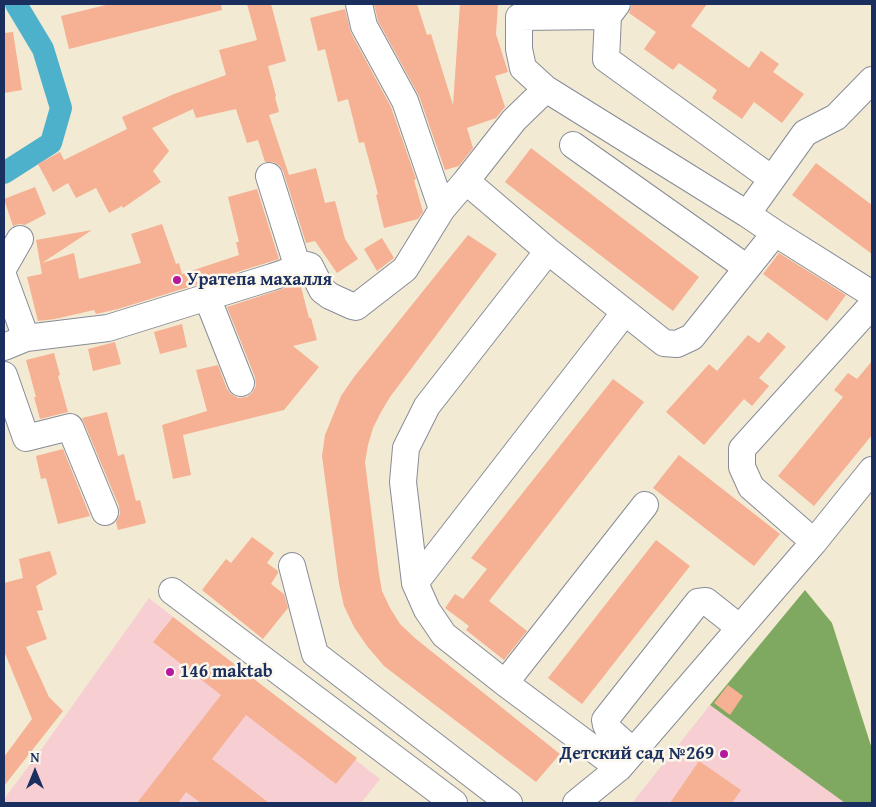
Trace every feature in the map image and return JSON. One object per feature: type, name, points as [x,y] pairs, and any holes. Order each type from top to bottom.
[{"type":"street","points":[[359,4],[364,26],[405,101],[442,209]]},
{"type":"street","points":[[772,179],[606,59],[613,10],[519,17],[519,48],[523,68],[546,89],[872,294]]},
{"type":"street","points":[[747,214],[805,133],[836,117],[872,80]]},
{"type":"street","points":[[4,278],[15,342],[108,328],[307,265],[310,266],[322,290],[330,296],[356,307],[405,269],[442,209],[514,120],[546,89]]},
{"type":"street","points":[[573,145],[747,268]]},
{"type":"street","points":[[269,176],[298,268]]},
{"type":"street","points":[[466,181],[548,251],[664,343],[677,344],[692,337],[775,233]]},
{"type":"street","points":[[4,267],[20,239]]},
{"type":"street","points":[[548,251],[427,406],[406,448],[403,482],[415,583],[427,610],[444,636],[505,683],[626,759]]},
{"type":"street","points":[[207,297],[241,383]]},
{"type":"street","points":[[814,542],[751,487],[742,467],[742,449],[872,304]]},
{"type":"street","points":[[415,583],[625,312]]},
{"type":"street","points":[[4,376],[26,438],[70,427],[105,512]]},
{"type":"street","points":[[576,803],[626,759],[814,542],[872,470]]},
{"type":"street","points":[[505,683],[645,505]]},
{"type":"street","points":[[292,566],[315,654],[509,803]]},
{"type":"street","points":[[172,591],[454,803]]},
{"type":"street","points":[[626,759],[608,729],[605,720],[698,602],[706,601],[740,628]]},
{"type":"shaded area","name":"146 maktab","points":[[149,598],[380,779],[361,803],[4,803],[4,799]]},
{"type":"shaded area","name":"Детский сад №269","points":[[710,705],[845,803],[632,803]]},
{"type":"green space","points":[[805,590],[832,623],[872,749],[872,803],[845,803],[710,705]]},
{"type":"building","points":[[110,4],[221,4],[222,10],[69,49],[61,16]]},
{"type":"building","points":[[247,4],[271,4],[286,61],[268,66],[279,112],[269,115],[289,175],[316,168],[325,203],[335,201],[345,239],[358,259],[337,273],[315,241],[306,243],[283,171],[279,165],[273,162],[265,162],[258,140],[247,143],[236,109],[196,118],[193,109],[152,128],[169,151],[153,171],[161,182],[123,208],[122,206],[109,213],[96,188],[76,198],[68,183],[53,192],[38,164],[60,152],[64,160],[127,129],[122,117],[174,94],[226,75],[219,50],[257,40]]},
{"type":"building","points":[[374,4],[417,4],[427,35],[431,34],[453,105],[460,4],[498,4],[496,34],[508,72],[495,76],[505,107],[496,118],[467,128],[473,148],[459,166],[445,170],[419,96],[378,21]]},
{"type":"building","points":[[632,4],[707,4],[691,26],[749,68],[761,51],[779,64],[773,72],[804,94],[782,123],[754,102],[742,119],[712,98],[717,90],[679,63],[673,70],[644,49],[656,32],[629,13]]},
{"type":"building","points":[[345,9],[351,33],[391,107],[416,179],[414,180],[423,212],[418,219],[384,228],[376,195],[378,194],[364,142],[359,143],[348,99],[338,102],[325,49],[318,51],[310,18]]},
{"type":"building","points":[[13,32],[22,90],[4,93],[4,33]]},
{"type":"building","points":[[531,148],[699,277],[673,311],[505,182]]},
{"type":"building","points":[[816,163],[872,205],[872,254],[792,195]]},
{"type":"building","points":[[35,187],[46,214],[25,225],[13,226],[4,199]]},
{"type":"building","points":[[257,189],[279,259],[118,309],[96,314],[94,310],[38,321],[27,277],[42,274],[36,240],[92,230],[42,263],[74,253],[79,279],[141,263],[131,234],[162,224],[176,264],[179,263],[182,274],[239,255],[236,242],[239,242],[228,197]]},
{"type":"building","points":[[468,235],[497,254],[390,397],[373,428],[365,462],[379,574],[382,591],[390,608],[400,624],[416,639],[560,754],[536,782],[384,666],[354,627],[344,606],[339,584],[322,456],[325,435],[341,396],[354,377]]},
{"type":"building","points":[[382,238],[394,258],[377,271],[364,249]]},
{"type":"building","points":[[779,253],[846,295],[827,321],[763,274]]},
{"type":"building","points":[[300,283],[317,340],[293,346],[319,367],[284,410],[183,435],[191,475],[173,479],[162,425],[207,411],[196,370],[218,365],[227,389],[238,398],[247,397],[256,386],[255,377],[227,307]]},
{"type":"building","points":[[182,324],[187,347],[160,354],[154,332]]},
{"type":"building","points":[[768,332],[786,347],[759,378],[769,386],[752,406],[744,399],[704,445],[666,412],[709,364],[717,371],[748,335],[759,343]]},
{"type":"building","points":[[115,342],[121,364],[93,371],[88,349]]},
{"type":"building","points":[[54,353],[68,412],[40,419],[26,360]]},
{"type":"building","points":[[872,361],[872,435],[814,506],[778,476],[843,397],[834,390],[848,373],[857,379]]},
{"type":"building","points":[[613,379],[644,402],[489,601],[527,631],[504,660],[466,630],[469,626],[445,608],[455,594],[463,599],[487,569],[471,558]]},
{"type":"building","points":[[107,412],[118,456],[124,454],[136,501],[140,500],[146,523],[118,530],[116,522],[120,514],[119,506],[82,418]]},
{"type":"building","points":[[63,449],[90,516],[58,524],[46,478],[41,479],[36,456]]},
{"type":"building","points":[[679,455],[780,534],[754,566],[653,488]]},
{"type":"building","points":[[252,537],[274,553],[267,563],[278,571],[271,584],[284,594],[288,608],[263,639],[202,590],[226,559],[231,563]]},
{"type":"building","points":[[656,540],[690,566],[582,704],[548,678]]},
{"type":"building","points":[[50,551],[57,574],[36,586],[43,610],[37,611],[47,639],[26,647],[49,697],[63,711],[4,786],[4,757],[32,719],[4,651],[4,583],[23,578],[19,559]]},
{"type":"building","points":[[173,617],[357,758],[336,784],[246,715],[212,759],[269,803],[201,803],[186,792],[178,803],[137,803],[221,695],[153,642]]},
{"type":"building","points":[[728,685],[743,696],[730,715],[714,703]]},
{"type":"building","points":[[699,761],[741,790],[732,803],[670,803]]},
{"type":"waterway","points":[[4,173],[51,143],[61,108],[43,49],[16,4]]},
{"type":"place","name":"Уратепа махалля","points":[[177,280]]},
{"type":"place","name":"146 maktab","points":[[170,672]]},
{"type":"place","name":"Детский сад №269","points":[[724,754]]}]
